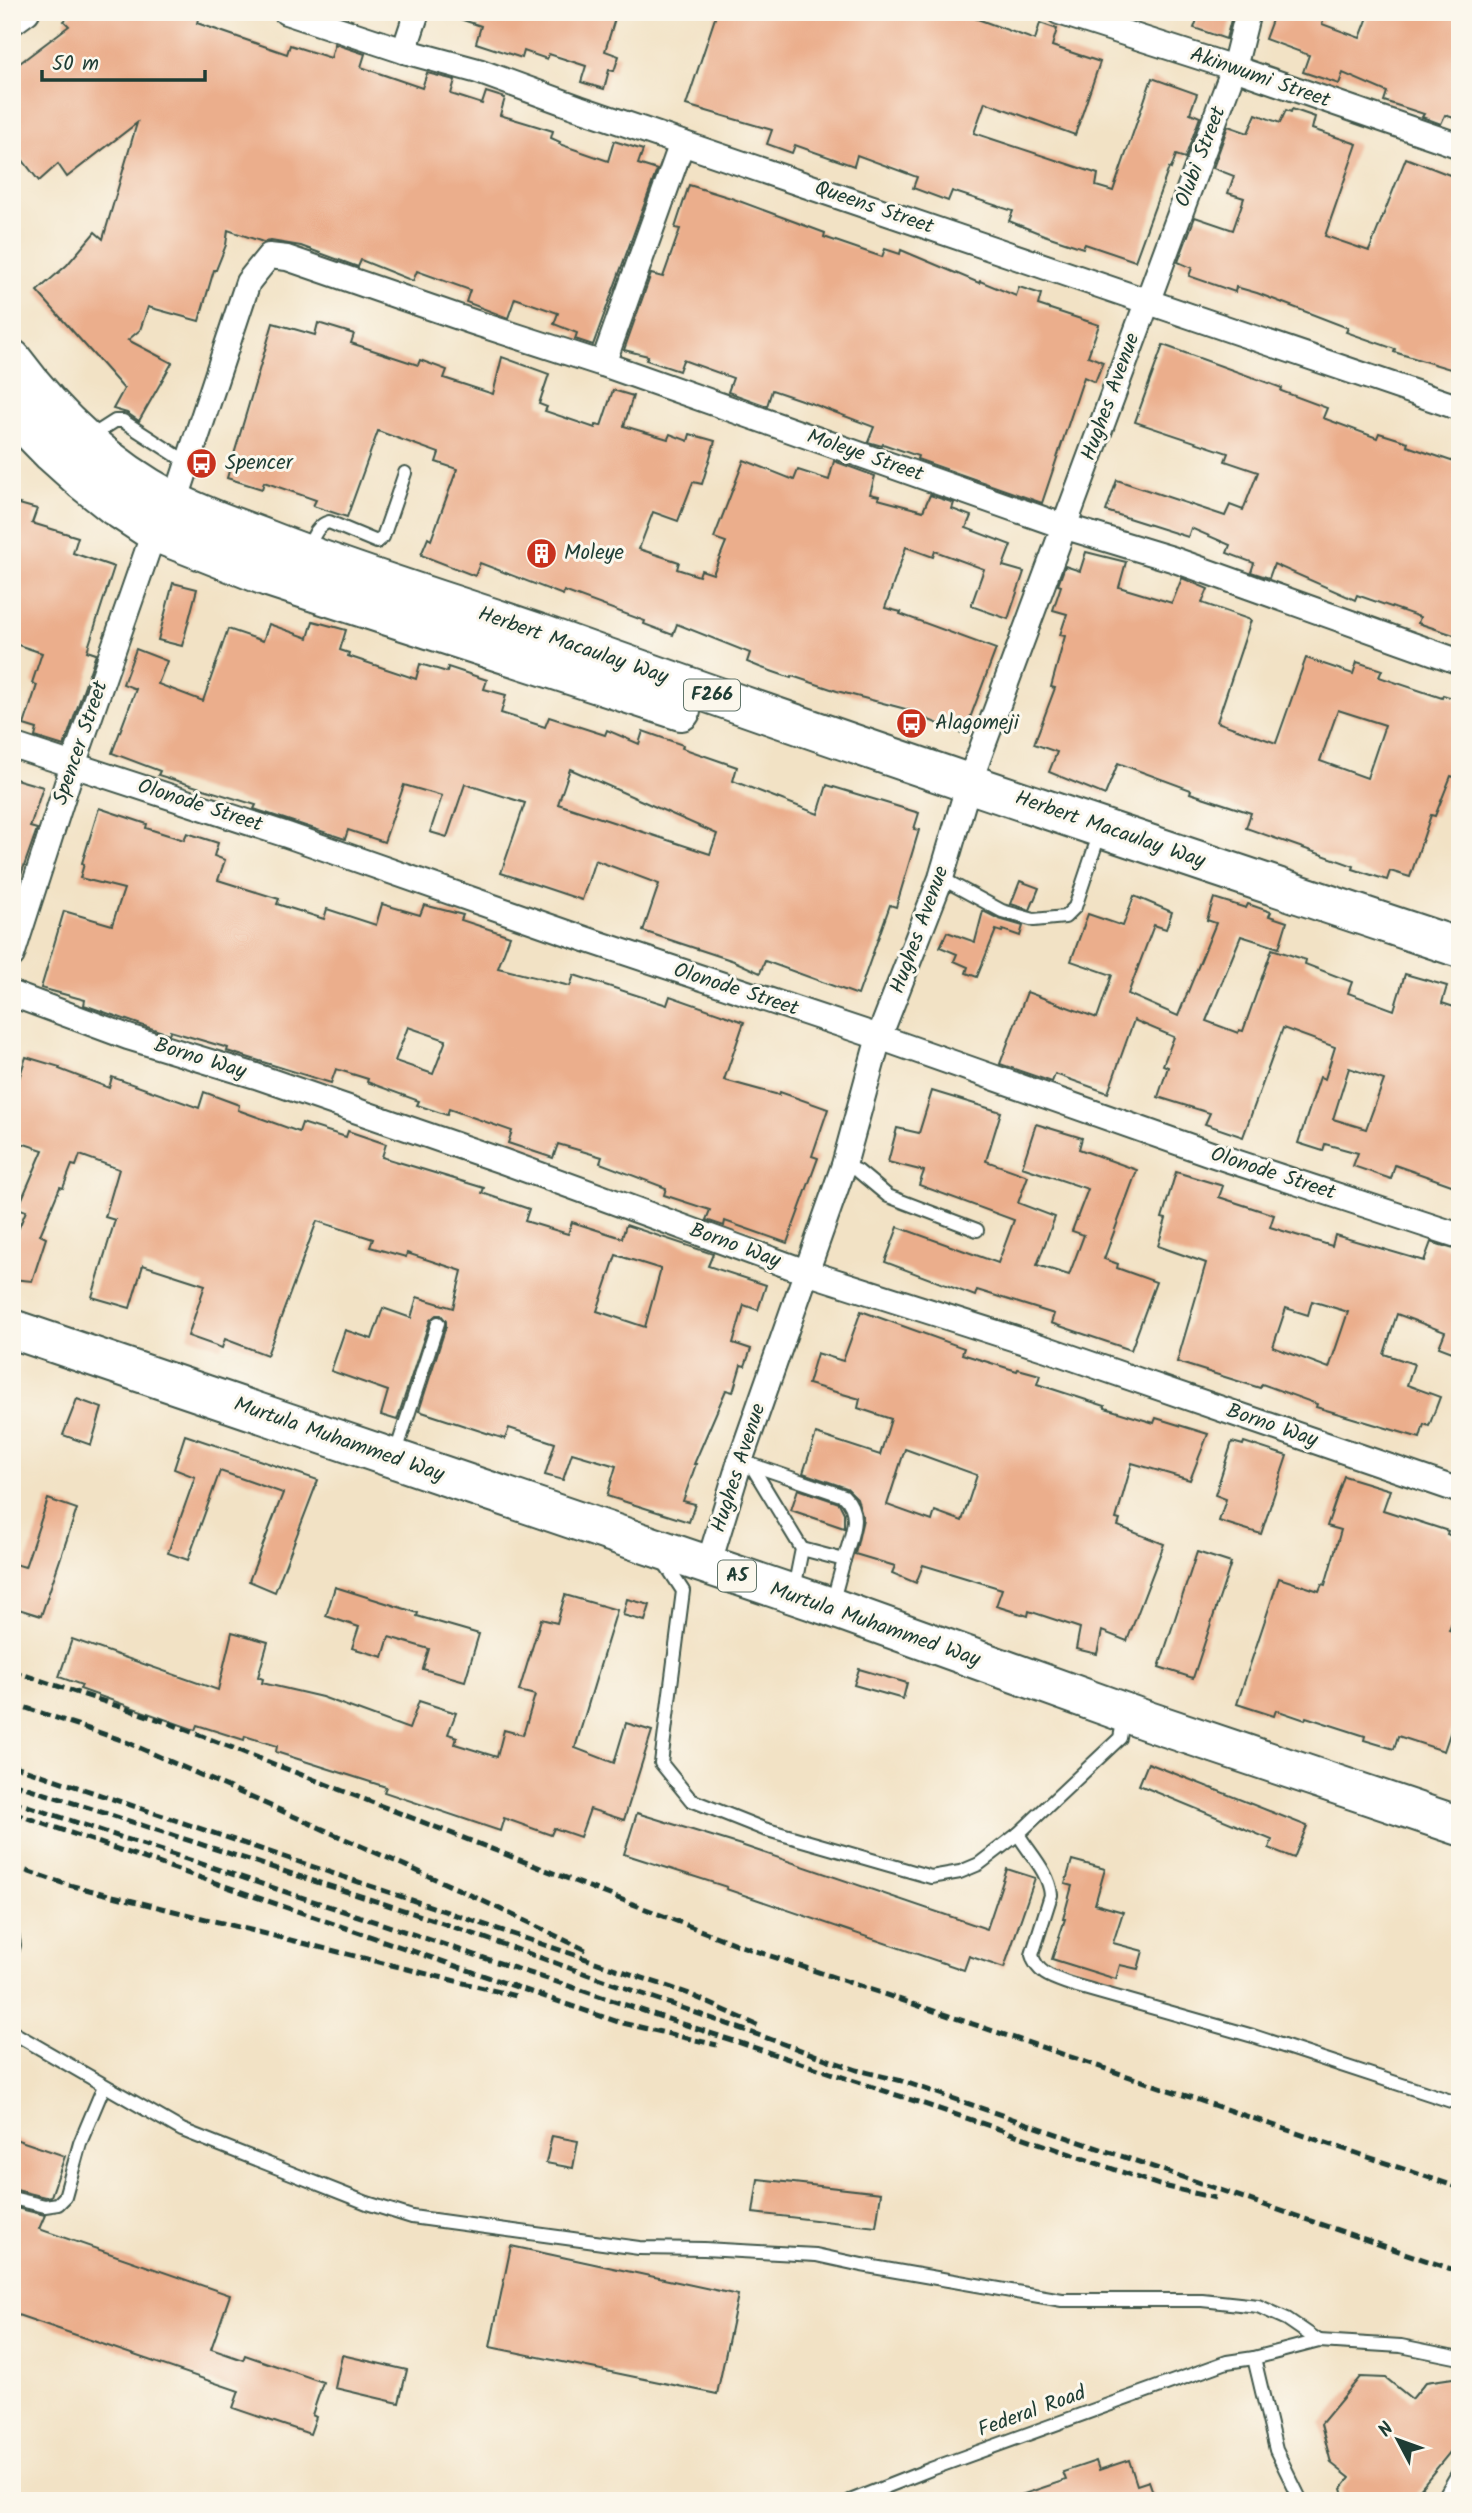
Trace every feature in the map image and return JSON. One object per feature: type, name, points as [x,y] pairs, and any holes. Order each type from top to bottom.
[{"type":"main road","name":"Herbert Macaulay Way","points":[[12,359],[84,440],[139,482],[164,517],[268,577],[752,734],[965,794],[1460,948]]},
{"type":"main road","name":"Herbert Macaulay Way","points":[[12,412],[52,453],[116,507],[305,554],[358,554],[1095,847],[1460,972]]},
{"type":"main road","name":"Murtula Muhammed Way","points":[[12,1329],[831,1607],[1125,1713],[1460,1826]]},
{"type":"street","points":[[12,23],[27,12]]},
{"type":"street","name":"Queens Street","points":[[286,12],[404,51],[478,71],[1460,408]]},
{"type":"street","points":[[404,51],[417,12]]},
{"type":"street","name":"Akinwumi Street","points":[[1059,12],[1234,68],[1460,146]]},
{"type":"street","name":"Olubi Street","points":[[1146,300],[1234,68],[1248,12]]},
{"type":"street","points":[[603,364],[682,143]]},
{"type":"street","name":"Moleye Street","points":[[269,256],[287,258],[603,364],[1063,526],[1172,559],[1460,662]]},
{"type":"street","name":"Spencer Street","points":[[12,955],[73,765],[164,517],[188,463],[248,282],[269,256]]},
{"type":"street","name":"Hughes Avenue","points":[[708,1566],[746,1463],[806,1272],[844,1165],[879,1037],[941,878],[965,794],[1146,300]]},
{"type":"street","name":"Olonode Street","points":[[12,745],[287,835],[585,939],[879,1037],[1211,1154],[1460,1236]]},
{"type":"street","name":"Borno Way","points":[[12,994],[128,1037],[256,1076],[505,1162],[806,1272],[1047,1349],[1460,1491]]},
{"type":"lane","points":[[84,440],[115,421],[123,421],[188,463]]},
{"type":"lane","points":[[358,554],[383,537],[405,473]]},
{"type":"lane","points":[[941,878],[1002,911],[1034,920],[1065,917],[1075,908],[1095,847]]},
{"type":"lane","points":[[844,1165],[858,1171],[888,1196],[977,1230]]},
{"type":"lane","points":[[393,1459],[438,1323]]},
{"type":"lane","points":[[746,1463],[802,1549],[844,1560]]},
{"type":"lane","points":[[746,1463],[844,1496],[852,1503],[855,1515],[831,1607]]},
{"type":"lane","points":[[654,1547],[683,1591],[661,1763],[691,1800],[764,1829],[931,1877],[960,1872],[979,1864],[1018,1834],[1120,1738],[1125,1713]]},
{"type":"lane","points":[[793,1596],[802,1549]]},
{"type":"lane","points":[[1018,1834],[1051,1887],[1051,1895],[1032,1955],[1034,1963],[1044,1974],[1070,1984],[1253,2036],[1460,2104]]},
{"type":"lane","points":[[12,1933],[12,1952]]},
{"type":"lane","points":[[12,2032],[182,2130],[367,2203],[412,2217],[639,2248],[816,2255],[1062,2300],[1202,2300],[1258,2306],[1287,2319],[1319,2341],[1401,2346],[1460,2358]]},
{"type":"lane","points":[[12,2197],[45,2206],[58,2204],[65,2197],[80,2143],[104,2085]]},
{"type":"lane","name":"Federal Road","points":[[850,2501],[944,2464],[1227,2362],[1254,2358],[1319,2341]]},
{"type":"lane","points":[[1254,2358],[1276,2450],[1301,2501]]},
{"type":"lane","points":[[1445,2501],[1443,2499],[1460,2470]]},
{"type":"building","points":[[74,12],[200,12],[197,23],[287,54],[290,45],[331,58],[335,44],[365,54],[361,67],[422,88],[427,73],[455,80],[451,94],[482,104],[486,92],[505,98],[500,115],[553,131],[551,138],[560,142],[559,144],[608,161],[614,141],[643,150],[638,164],[657,170],[593,345],[575,339],[577,333],[554,324],[558,313],[515,298],[508,318],[466,302],[470,290],[417,271],[413,281],[361,260],[358,267],[301,246],[263,242],[228,230],[226,245],[214,270],[199,321],[148,307],[140,330],[128,340],[172,363],[139,421],[127,413],[113,409],[124,389],[37,291],[67,265],[95,232],[103,239],[137,123],[67,177],[58,164],[39,181],[21,158],[12,165],[12,69],[69,26],[64,21]]},
{"type":"building","points":[[449,12],[617,12],[605,51],[619,56],[614,71],[609,70],[604,89],[581,82],[586,66],[549,54],[547,59],[524,51],[522,58],[476,43],[481,26],[448,15]]},
{"type":"building","points":[[717,12],[973,12],[972,17],[1035,40],[1040,23],[1057,29],[1052,46],[1100,62],[1075,135],[985,102],[974,133],[1098,174],[1096,186],[1113,191],[1152,78],[1197,94],[1190,113],[1200,117],[1185,158],[1176,155],[1171,169],[1169,168],[1135,261],[1085,244],[1083,248],[1009,221],[1013,211],[952,191],[948,201],[913,188],[917,177],[857,155],[854,166],[795,145],[792,153],[767,144],[772,130],[686,105]]},
{"type":"building","points":[[1200,12],[1233,12],[1226,39],[1194,28]]},
{"type":"building","points":[[1275,12],[1326,12],[1322,24],[1360,38],[1370,12],[1460,12],[1460,120],[1445,115],[1441,124],[1422,117],[1424,114],[1384,101],[1387,92],[1343,73],[1339,84],[1303,72],[1309,55],[1265,39]]},
{"type":"building","points":[[1292,109],[1315,117],[1312,129],[1357,144],[1325,236],[1369,251],[1406,158],[1460,179],[1460,372],[1394,352],[1395,349],[1346,332],[1348,328],[1257,293],[1236,287],[1235,292],[1189,276],[1192,268],[1178,262],[1195,217],[1233,230],[1244,198],[1228,193],[1234,176],[1213,168],[1228,126],[1248,133],[1256,114],[1280,123],[1286,110],[1291,112]]},
{"type":"building","points":[[689,185],[825,233],[824,237],[882,257],[885,249],[900,254],[901,250],[1016,296],[1019,287],[1041,294],[1038,305],[1099,325],[1088,356],[1103,362],[1095,382],[1084,377],[1042,503],[917,459],[918,456],[883,444],[882,446],[868,442],[874,427],[813,404],[772,390],[767,406],[728,392],[733,378],[683,360],[679,371],[646,360],[648,356],[624,350],[651,274],[663,277],[680,229],[675,228]]},
{"type":"building","points":[[273,323],[315,335],[318,323],[354,334],[351,343],[418,365],[420,360],[447,370],[444,378],[493,394],[502,357],[549,374],[539,404],[547,407],[545,411],[595,428],[596,425],[601,426],[613,390],[633,396],[624,426],[668,439],[670,434],[688,441],[690,434],[715,441],[702,484],[693,482],[678,521],[653,512],[639,549],[679,562],[677,569],[699,576],[701,570],[713,574],[726,542],[714,538],[744,460],[794,480],[798,470],[829,480],[834,461],[875,476],[870,494],[879,496],[878,499],[923,511],[930,495],[954,503],[952,509],[971,516],[966,528],[1011,545],[1003,566],[1024,572],[1008,619],[971,606],[984,569],[935,551],[933,557],[906,547],[885,608],[996,649],[964,734],[916,715],[917,712],[762,668],[747,662],[750,653],[677,624],[673,635],[644,624],[645,621],[564,591],[563,595],[480,563],[475,576],[421,555],[428,538],[431,540],[457,469],[436,462],[439,453],[378,431],[347,517],[313,506],[316,500],[264,482],[262,489],[227,478]]},
{"type":"building","points":[[1163,345],[1282,388],[1281,391],[1327,408],[1323,418],[1377,438],[1379,433],[1408,442],[1407,446],[1460,464],[1460,525],[1453,546],[1460,548],[1460,637],[1418,623],[1420,617],[1357,595],[1355,600],[1274,564],[1269,578],[1251,572],[1254,563],[1227,553],[1230,545],[1191,528],[1188,537],[1106,511],[1117,480],[1225,516],[1230,505],[1243,510],[1258,472],[1225,461],[1228,453],[1135,422]]},
{"type":"building","points":[[12,502],[37,509],[32,523],[78,537],[73,553],[114,567],[87,651],[96,654],[64,746],[35,737],[37,729],[24,725],[37,685],[32,683],[42,653],[12,643]]},
{"type":"building","points":[[1086,552],[1126,562],[1119,587],[1172,603],[1182,578],[1208,589],[1202,603],[1251,620],[1217,722],[1276,743],[1306,658],[1353,674],[1357,662],[1382,670],[1379,677],[1442,698],[1443,695],[1460,700],[1460,779],[1451,776],[1435,816],[1431,815],[1410,877],[1390,871],[1387,880],[1246,828],[1251,813],[1190,793],[1191,790],[1118,763],[1105,795],[1049,772],[1057,752],[1034,744],[1055,688],[1051,687],[1065,636],[1060,635],[1067,614],[1053,610],[1065,566],[1080,571]],"holes":[[[1338,710],[1385,725],[1367,778],[1320,761]]]},
{"type":"building","points":[[173,583],[197,589],[182,646],[158,640]]},
{"type":"building","points":[[313,621],[346,630],[340,650],[349,653],[348,656],[416,679],[420,664],[447,672],[448,667],[487,680],[484,689],[506,695],[501,713],[545,727],[549,717],[605,735],[607,730],[639,744],[643,731],[737,767],[733,781],[818,814],[827,785],[919,813],[914,829],[919,830],[896,907],[890,905],[858,995],[765,961],[760,973],[734,961],[643,931],[659,884],[595,860],[582,900],[501,873],[525,803],[465,784],[447,837],[430,832],[442,796],[404,785],[384,842],[348,830],[345,839],[254,809],[256,805],[158,775],[160,771],[112,753],[136,689],[123,684],[136,649],[167,661],[158,684],[203,701],[228,629],[263,641],[269,624],[308,638]],"holes":[[[570,769],[717,834],[710,854],[558,804]]]},
{"type":"building","points":[[12,778],[43,787],[30,827],[37,829],[15,892],[12,892]]},
{"type":"building","points":[[99,808],[147,824],[146,828],[184,840],[187,833],[218,843],[214,856],[225,860],[218,880],[279,899],[277,904],[324,919],[327,909],[376,925],[382,904],[420,915],[424,905],[463,915],[461,920],[510,936],[498,968],[570,986],[574,975],[667,1005],[670,996],[744,1022],[724,1080],[779,1095],[780,1092],[828,1109],[812,1156],[818,1158],[787,1243],[725,1221],[724,1226],[706,1220],[710,1210],[664,1195],[666,1188],[600,1163],[602,1157],[558,1144],[553,1158],[508,1143],[512,1131],[449,1109],[447,1115],[417,1105],[419,1101],[367,1082],[368,1079],[336,1069],[331,1083],[227,1051],[228,1048],[147,1027],[84,1005],[85,1000],[41,988],[64,911],[112,925],[124,889],[80,878],[84,864],[82,863]],"holes":[[[408,1027],[446,1040],[433,1074],[395,1061]]]},
{"type":"building","points":[[1020,881],[1039,888],[1030,910],[1011,904]]},
{"type":"building","points":[[1134,896],[1172,912],[1166,929],[1154,925],[1128,994],[1178,1016],[1216,923],[1207,920],[1214,898],[1246,908],[1248,904],[1271,912],[1269,916],[1287,922],[1279,948],[1241,936],[1206,1021],[1238,1033],[1239,1030],[1243,1031],[1272,949],[1306,960],[1305,964],[1352,982],[1348,993],[1394,1010],[1405,974],[1447,986],[1442,1003],[1460,1009],[1460,1188],[1395,1165],[1391,1179],[1353,1166],[1358,1153],[1325,1144],[1323,1151],[1298,1143],[1320,1077],[1325,1079],[1335,1047],[1283,1028],[1243,1137],[1205,1124],[1210,1113],[1158,1097],[1168,1067],[1163,1065],[1174,1037],[1134,1020],[1108,1093],[1055,1074],[1052,1082],[1000,1064],[1027,992],[1097,1018],[1112,975],[1071,961],[1088,914],[1123,926]],"holes":[[[1349,1068],[1384,1080],[1366,1129],[1333,1119]]]},
{"type":"building","points":[[983,911],[1023,926],[1020,936],[996,930],[977,977],[966,973],[968,967],[954,961],[957,954],[940,947],[947,932],[975,942]]},
{"type":"building","points":[[26,1057],[60,1067],[59,1069],[109,1088],[112,1077],[199,1108],[204,1092],[239,1105],[238,1110],[299,1132],[302,1123],[346,1137],[348,1131],[386,1144],[382,1157],[484,1188],[482,1193],[529,1209],[525,1221],[568,1234],[572,1222],[622,1238],[626,1225],[713,1254],[708,1266],[766,1285],[758,1310],[744,1305],[733,1343],[751,1349],[745,1366],[741,1365],[733,1392],[726,1390],[694,1464],[683,1501],[695,1504],[689,1522],[607,1496],[616,1466],[572,1453],[563,1480],[545,1475],[555,1443],[509,1428],[505,1439],[419,1411],[446,1326],[441,1315],[430,1320],[397,1420],[381,1415],[388,1391],[331,1371],[345,1330],[372,1339],[383,1308],[411,1318],[417,1297],[453,1308],[462,1271],[407,1253],[406,1257],[370,1247],[373,1239],[317,1221],[267,1355],[225,1339],[222,1348],[188,1336],[205,1285],[143,1265],[130,1308],[92,1297],[115,1220],[105,1217],[119,1169],[80,1155],[76,1166],[72,1165],[63,1188],[60,1187],[40,1235],[46,1238],[32,1281],[12,1279],[12,1244],[26,1211],[18,1208],[43,1150],[12,1140],[12,1100]],"holes":[[[616,1255],[661,1269],[645,1327],[597,1311]]]},
{"type":"building","points":[[932,1091],[1001,1112],[986,1161],[1028,1176],[1018,1203],[1055,1217],[1037,1265],[1069,1275],[1084,1235],[1072,1231],[1088,1189],[1022,1167],[1036,1124],[1082,1138],[1079,1149],[1137,1170],[1104,1259],[1118,1264],[1117,1268],[1156,1282],[1131,1350],[1051,1323],[1054,1314],[977,1290],[975,1296],[885,1262],[898,1227],[998,1263],[1014,1220],[919,1185],[924,1171],[888,1162],[897,1128],[919,1133]]},
{"type":"building","points":[[1176,1172],[1223,1186],[1219,1197],[1274,1215],[1270,1227],[1332,1246],[1335,1235],[1424,1261],[1431,1242],[1460,1251],[1460,1261],[1452,1285],[1460,1287],[1460,1355],[1439,1347],[1445,1332],[1397,1314],[1384,1354],[1414,1364],[1407,1385],[1440,1397],[1429,1426],[1424,1424],[1420,1438],[1316,1407],[1317,1404],[1262,1384],[1260,1388],[1177,1362],[1206,1263],[1158,1246],[1166,1219],[1162,1218]],"holes":[[[1312,1301],[1348,1312],[1329,1368],[1273,1347],[1286,1308],[1308,1315]]]},
{"type":"building","points":[[861,1311],[964,1348],[962,1354],[1017,1371],[1018,1369],[1040,1375],[1037,1384],[1154,1423],[1156,1418],[1208,1434],[1190,1480],[1132,1463],[1116,1519],[1120,1520],[1118,1526],[1164,1544],[1127,1641],[1102,1631],[1097,1654],[1076,1649],[1080,1628],[1029,1611],[1028,1616],[996,1606],[1002,1589],[923,1565],[916,1583],[892,1573],[895,1566],[855,1554],[863,1519],[857,1498],[847,1488],[803,1473],[816,1434],[880,1455],[891,1419],[858,1408],[860,1399],[808,1384],[817,1353],[843,1361]],"holes":[[[905,1449],[977,1475],[962,1521],[935,1511],[932,1521],[887,1505]]]},
{"type":"building","points":[[77,1399],[102,1408],[91,1445],[63,1435]]},
{"type":"building","points":[[185,1435],[318,1480],[275,1592],[249,1581],[283,1493],[220,1471],[188,1560],[168,1553],[195,1477],[174,1469]]},
{"type":"building","points":[[1232,1442],[1243,1445],[1244,1442],[1287,1456],[1261,1534],[1219,1521],[1226,1499],[1215,1495]]},
{"type":"building","points":[[1344,1476],[1390,1490],[1383,1510],[1448,1531],[1447,1534],[1460,1540],[1460,1601],[1449,1630],[1460,1633],[1460,1704],[1444,1751],[1398,1736],[1394,1749],[1364,1740],[1365,1736],[1306,1717],[1305,1720],[1276,1710],[1274,1716],[1237,1704],[1279,1578],[1319,1591],[1322,1584],[1325,1585],[1341,1530],[1327,1526]]},
{"type":"building","points":[[798,1489],[839,1503],[844,1513],[844,1528],[791,1510]]},
{"type":"building","points":[[48,1499],[77,1509],[41,1616],[12,1607],[12,1563],[25,1567]]},
{"type":"building","points":[[1197,1552],[1231,1563],[1193,1678],[1159,1667]]},
{"type":"building","points":[[335,1587],[418,1613],[417,1616],[479,1634],[465,1681],[423,1669],[429,1649],[389,1637],[383,1657],[352,1648],[359,1627],[326,1616]]},
{"type":"building","points":[[565,1595],[617,1610],[575,1748],[614,1763],[626,1723],[652,1731],[624,1820],[590,1809],[580,1837],[554,1828],[551,1835],[504,1818],[500,1831],[384,1792],[386,1787],[276,1752],[277,1746],[245,1736],[244,1740],[197,1725],[195,1730],[80,1689],[82,1685],[59,1677],[72,1639],[218,1690],[232,1632],[268,1642],[258,1677],[263,1679],[262,1683],[322,1697],[409,1729],[419,1701],[456,1713],[448,1734],[457,1737],[455,1744],[497,1757],[504,1730],[523,1735],[535,1695],[519,1691],[541,1619],[557,1623]]},
{"type":"building","points":[[627,1599],[650,1605],[645,1621],[623,1615]]},
{"type":"building","points":[[859,1669],[907,1683],[903,1699],[854,1685]]},
{"type":"building","points":[[1148,1763],[1307,1826],[1294,1858],[1269,1848],[1272,1840],[1139,1785]]},
{"type":"building","points":[[637,1813],[741,1845],[987,1929],[1007,1869],[1035,1878],[1004,1968],[969,1956],[964,1970],[624,1854]]},
{"type":"building","points":[[1072,1860],[1105,1869],[1095,1904],[1123,1912],[1113,1943],[1143,1951],[1138,1969],[1120,1965],[1116,1979],[1052,1959],[1072,1886],[1065,1884]]},
{"type":"building","points":[[552,2136],[578,2141],[573,2168],[546,2163]]},
{"type":"building","points":[[12,2138],[65,2156],[51,2196],[12,2189]]},
{"type":"building","points":[[758,2179],[881,2193],[876,2227],[753,2213]]},
{"type":"building","points":[[12,2207],[45,2215],[39,2229],[230,2295],[211,2349],[243,2360],[245,2355],[323,2382],[312,2415],[316,2417],[310,2434],[233,2408],[239,2391],[12,2313]]},
{"type":"building","points":[[511,2246],[738,2295],[717,2394],[490,2347]]},
{"type":"building","points":[[342,2355],[407,2370],[399,2403],[335,2388]]},
{"type":"building","points":[[1360,2377],[1386,2378],[1412,2399],[1426,2382],[1460,2377],[1460,2440],[1410,2501],[1345,2501],[1341,2489],[1350,2478],[1331,2463],[1321,2424]]},
{"type":"building","points":[[1129,2460],[1137,2485],[1149,2481],[1156,2501],[1015,2501],[1015,2497],[1066,2480],[1063,2472],[1096,2461],[1099,2470]]},
{"type":"railway","points":[[12,1671],[166,1722],[738,1945],[1460,2188]]},
{"type":"railway","points":[[12,1703],[124,1741],[460,1890],[590,1952]]},
{"type":"railway","points":[[12,1765],[687,1993],[761,2027]]},
{"type":"railway","points":[[12,1783],[434,1920],[857,2070],[902,2081],[1460,2272]]},
{"type":"railway","points":[[12,1801],[990,2126],[1159,2185],[1215,2198]]},
{"type":"railway","points":[[13,1813],[618,2022],[717,2045]]},
{"type":"railway","points":[[12,1866],[65,1884],[520,1997]]},
{"type":"place","name":"Spencer","points":[[202,463]]},
{"type":"place","name":"Moleye","points":[[541,553]]},
{"type":"place","name":"Alagomeji","points":[[912,723]]}]
